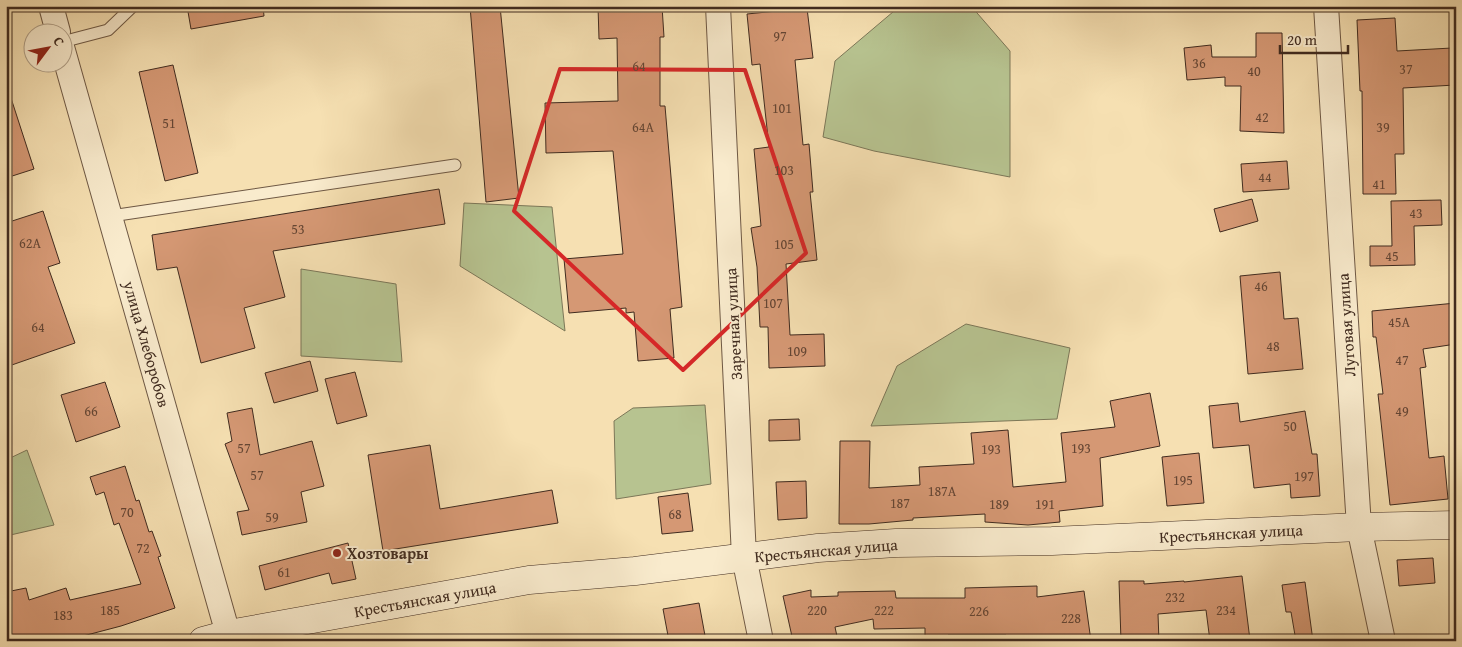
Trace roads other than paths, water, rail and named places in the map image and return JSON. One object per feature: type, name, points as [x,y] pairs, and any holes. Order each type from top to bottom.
[{"type":"street","points":[[51,6],[55,22]]},
{"type":"street","name":"Заречная улица","points":[[718,6],[744,557],[761,641]]},
{"type":"street","name":"Луговая улица","points":[[1326,6],[1359,527],[1383,641]]},
{"type":"street","name":"улица Хлеборобов","points":[[69,72],[111,216],[221,639]]},
{"type":"street","name":"Крестьянская улица","points":[[221,639],[529,580],[635,571],[818,548],[896,543],[1052,541],[1359,527],[1456,525]]},
{"type":"lane","points":[[72,39],[108,30],[134,6]]},
{"type":"lane","points":[[111,216],[455,165]]},
{"type":"place","name":"Хозтовары","points":[[337,553]]}]
